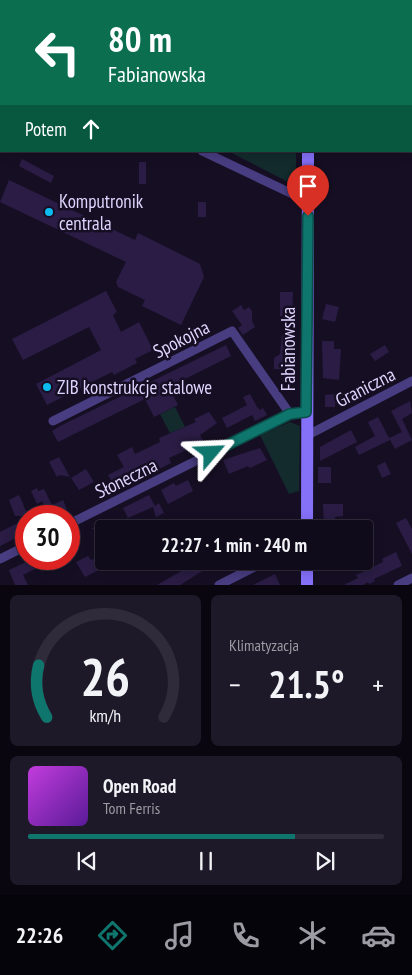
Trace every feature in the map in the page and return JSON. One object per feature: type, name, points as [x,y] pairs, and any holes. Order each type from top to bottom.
[{"type":"street","points":[[204,152],[301,198],[308,198]]},
{"type":"street","name":"Fabianowska","points":[[307,520],[308,152]]},
{"type":"street","name":"Spokojna","points":[[53,421],[232,331],[290,414]]},
{"type":"street","name":"Graniczna","points":[[306,436],[412,381]]},
{"type":"street","name":"Słoneczna","points":[[80,519],[290,414],[306,412]]},
{"type":"street","points":[[0,559],[15,552]]},
{"type":"street","points":[[219,585],[248,570]]},
{"type":"street","points":[[307,570],[307,585]]},
{"type":"street","points":[[398,585],[412,578]]},
{"type":"green space","points":[[230,152],[296,152],[296,186]]},
{"type":"green space","points":[[175,407],[185,427],[170,433],[160,414]]},
{"type":"green space","points":[[290,422],[300,426],[299,491],[289,494],[260,435]]},
{"type":"building","points":[[22,159],[54,176],[51,183],[19,166]]},
{"type":"building","points":[[139,162],[146,162],[146,184],[139,184]]},
{"type":"building","points":[[9,180],[135,240],[138,233],[200,264],[204,277],[181,325],[142,306],[145,300],[118,287],[116,282],[126,262],[0,202]]},
{"type":"building","points":[[198,202],[206,202],[206,217],[198,217]]},
{"type":"building","points":[[106,291],[117,312],[113,315],[121,332],[139,322],[153,350],[135,359],[137,363],[114,375],[112,372],[47,405],[36,384],[101,350],[89,327],[23,360],[12,339]]},
{"type":"building","points":[[280,292],[293,292],[292,316],[280,316]]},
{"type":"building","points":[[326,304],[339,307],[335,322],[322,319]]},
{"type":"building","points":[[241,305],[244,310],[249,307],[252,311],[252,321],[255,327],[243,335],[238,328],[242,325],[232,311]]},
{"type":"building","points":[[282,335],[294,335],[293,358],[290,358],[290,369],[274,369],[274,358],[280,354]]},
{"type":"building","points":[[322,341],[334,341],[334,349],[341,349],[339,380],[323,378]]},
{"type":"building","points":[[226,345],[231,356],[169,387],[178,405],[154,417],[145,399],[58,442],[52,431],[60,426]]},
{"type":"building","points":[[385,345],[389,352],[375,361],[370,354]]},
{"type":"building","points":[[250,394],[257,407],[260,410],[263,408],[267,415],[255,421],[252,415],[227,428],[222,418],[247,405],[243,397]]},
{"type":"building","points":[[335,394],[335,407],[325,407],[325,395]]},
{"type":"building","points":[[410,401],[412,413],[402,419],[412,440],[395,449],[389,438],[402,432],[391,411]]},
{"type":"building","points":[[209,412],[217,423],[200,435],[204,442],[169,458],[171,463],[153,472],[151,468],[124,481],[125,484],[121,486],[123,488],[113,493],[110,486],[113,484],[108,475],[124,467],[117,455],[132,447],[135,454],[160,442],[159,438],[196,422],[194,419]]},
{"type":"building","points":[[378,417],[390,440],[359,455],[355,447],[375,436],[368,422]]},
{"type":"building","points":[[351,430],[357,442],[320,461],[320,447]]},
{"type":"building","points":[[260,448],[267,460],[250,468],[248,466],[229,474],[223,460]]},
{"type":"building","points":[[59,457],[70,477],[60,475],[57,477],[49,462]]},
{"type":"building","points":[[385,462],[391,474],[382,478],[377,466]]},
{"type":"building","points":[[318,467],[331,467],[331,483],[318,483]]},
{"type":"building","points":[[86,469],[94,482],[79,490],[71,478]]},
{"type":"building","points":[[188,480],[193,491],[168,504],[161,490],[174,483],[176,486]]},
{"type":"building","points":[[37,488],[38,491],[44,489],[52,505],[44,505],[42,501],[37,504],[31,491]]},
{"type":"building","points":[[19,495],[23,505],[15,505],[15,516],[9,500]]},
{"type":"building","points":[[149,495],[155,506],[159,503],[164,513],[156,517],[153,507],[128,518],[123,508]]},
{"type":"building","points":[[63,500],[65,505],[52,505]]},
{"type":"building","points":[[323,504],[343,504],[343,516],[335,517],[335,520],[324,520]]},
{"type":"building","points":[[406,518],[412,529],[412,554],[396,523]]},
{"type":"building","points":[[15,524],[15,538],[0,546],[0,532]]},
{"type":"building","points":[[396,552],[402,566],[374,579],[375,581],[369,584],[368,582],[363,585],[344,585],[358,578],[356,575],[366,570],[373,570],[373,567],[383,562],[382,559]]},
{"type":"building","points":[[88,556],[91,560],[95,558],[95,570],[99,570],[85,577],[80,569],[80,560]]},
{"type":"building","points":[[15,567],[15,570],[33,570],[23,575],[28,585],[15,585],[9,570]]},
{"type":"building","points":[[183,570],[204,570],[180,585],[157,585]]},
{"type":"building","points":[[275,574],[280,585],[253,585]]},
{"type":"place","name":"Komputronik centrala","points":[[49,212]]},
{"type":"place","name":"ZIB konstrukcje stalowe","points":[[47,387]]},
{"type":"route","points":[[211,453],[290,414],[306,412],[308,216]]}]
